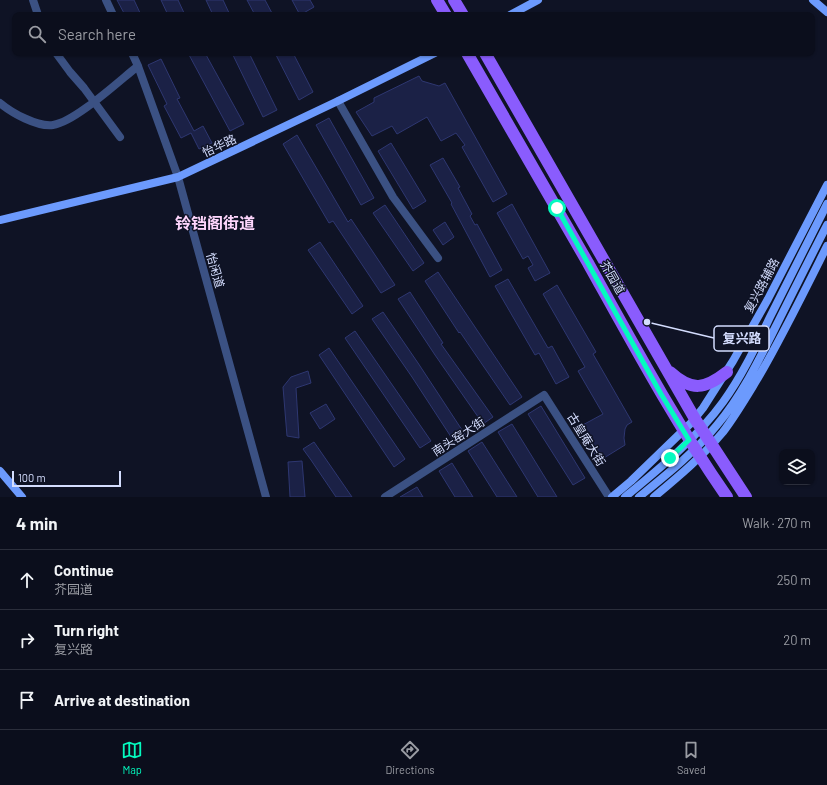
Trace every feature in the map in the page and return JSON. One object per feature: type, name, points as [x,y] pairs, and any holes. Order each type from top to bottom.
[{"type":"main road","points":[[437,0],[444,12]]},
{"type":"main road","points":[[454,0],[461,12]]},
{"type":"main road","name":"芥园道","points":[[469,56],[557,208],[661,394],[727,497]]},
{"type":"main road","name":"芥园道","points":[[487,56],[662,363],[703,432],[746,497]]},
{"type":"main road","points":[[662,363],[671,373],[689,385],[695,387],[711,383],[727,372]]},
{"type":"street","points":[[33,0],[37,12]]},
{"type":"street","points":[[106,0],[112,12]]},
{"type":"street","points":[[516,12],[538,0]]},
{"type":"street","points":[[813,0],[827,12]]},
{"type":"street","points":[[58,56],[120,137]]},
{"type":"street","name":"怡闲道","points":[[133,56],[178,177],[266,497]]},
{"type":"street","name":"怡华路","points":[[0,220],[178,177],[338,102],[429,56]]},
{"type":"street","points":[[0,103],[40,125],[52,125],[62,122],[94,102],[138,66]]},
{"type":"street","points":[[338,102],[393,197],[438,258]]},
{"type":"street","name":"复兴路辅路","points":[[703,432],[703,408],[727,372],[768,299],[827,185]]},
{"type":"street","points":[[639,497],[672,470],[703,432],[723,402],[747,362],[827,204]]},
{"type":"street","points":[[703,432],[725,415],[754,369],[827,225]]},
{"type":"street","name":"复兴路辅路","points":[[654,497],[692,444],[703,432],[733,419],[793,315],[827,246]]},
{"type":"street","points":[[768,299],[797,264]]},
{"type":"street","name":"南头窑大街","points":[[385,497],[544,395]]},
{"type":"street","name":"古皇庵大街","points":[[544,395],[609,497]]},
{"type":"street","points":[[625,497],[692,444]]},
{"type":"street","name":"复兴路辅路","points":[[612,497],[631,481],[692,444]]},
{"type":"street","points":[[0,471],[22,497]]},
{"type":"building","points":[[117,0],[134,0],[140,12],[123,12]]},
{"type":"building","points":[[161,0],[178,0],[184,12],[167,12]]},
{"type":"building","points":[[206,0],[223,0],[229,12],[212,12]]},
{"type":"building","points":[[247,0],[265,0],[271,12],[253,12]]},
{"type":"building","points":[[292,0],[310,0],[314,7],[305,12],[298,12]]},
{"type":"building","points":[[190,56],[207,56],[244,124],[230,131]]},
{"type":"building","points":[[233,56],[250,56],[277,110],[263,117]]},
{"type":"building","points":[[277,56],[295,56],[313,92],[299,100]]},
{"type":"building","points":[[161,59],[180,98],[177,99],[194,131],[203,126],[212,143],[199,149],[191,133],[181,138],[164,106],[167,104],[148,65]]},
{"type":"building","points":[[419,76],[422,81],[439,86],[445,83],[507,194],[493,202],[462,147],[465,145],[456,133],[441,141],[427,117],[397,134],[392,126],[372,136],[356,112],[374,102],[374,98]]},
{"type":"building","points":[[329,118],[374,198],[361,205],[316,125]]},
{"type":"building","points":[[297,135],[348,222],[351,219],[395,285],[381,293],[333,221],[329,223],[283,144]]},
{"type":"building","points":[[391,143],[426,201],[413,209],[378,151]]},
{"type":"building","points":[[443,158],[460,187],[458,188],[472,214],[470,216],[475,225],[477,224],[502,270],[490,277],[451,204],[452,203],[430,165]]},
{"type":"building","points":[[512,204],[550,273],[535,281],[528,268],[533,265],[528,256],[523,259],[497,213]]},
{"type":"building","points":[[385,205],[424,263],[413,271],[373,213]]},
{"type":"building","points":[[445,222],[454,237],[443,245],[433,230]]},
{"type":"building","points":[[320,242],[363,306],[352,314],[308,250]]},
{"type":"building","points":[[438,272],[522,397],[510,405],[460,332],[459,333],[425,281]]},
{"type":"building","points":[[508,279],[548,348],[552,346],[569,377],[556,384],[539,353],[535,355],[495,286]]},
{"type":"building","points":[[557,285],[596,352],[593,354],[632,422],[627,425],[625,429],[625,445],[599,461],[579,427],[603,414],[578,371],[585,367],[543,294]]},
{"type":"building","points":[[410,292],[443,343],[441,344],[493,417],[483,424],[398,299]]},
{"type":"building","points":[[383,312],[466,436],[455,443],[372,319]]},
{"type":"building","points":[[355,331],[431,441],[420,448],[345,338]]},
{"type":"building","points":[[329,348],[405,459],[394,467],[319,355]]},
{"type":"building","points":[[308,371],[311,383],[296,388],[299,438],[287,436],[283,387],[291,377]]},
{"type":"building","points":[[326,404],[335,419],[320,429],[310,413]]},
{"type":"building","points":[[541,406],[585,478],[573,485],[528,414]]},
{"type":"building","points":[[512,424],[557,497],[538,497],[498,432]]},
{"type":"building","points":[[314,442],[352,497],[336,497],[303,449]]},
{"type":"building","points":[[482,442],[517,497],[497,497],[468,451]]},
{"type":"building","points":[[302,461],[305,497],[290,497],[288,462]]},
{"type":"building","points":[[452,463],[473,497],[455,497],[439,471]]},
{"type":"building","points":[[417,487],[423,497],[400,497]]},
{"type":"place","name":"复兴路","points":[[647,322]]},
{"type":"district","name":"铃铛阁街道","points":[[215,222]]},
{"type":"route","points":[[557,208],[661,394],[689,440],[670,458]]}]
